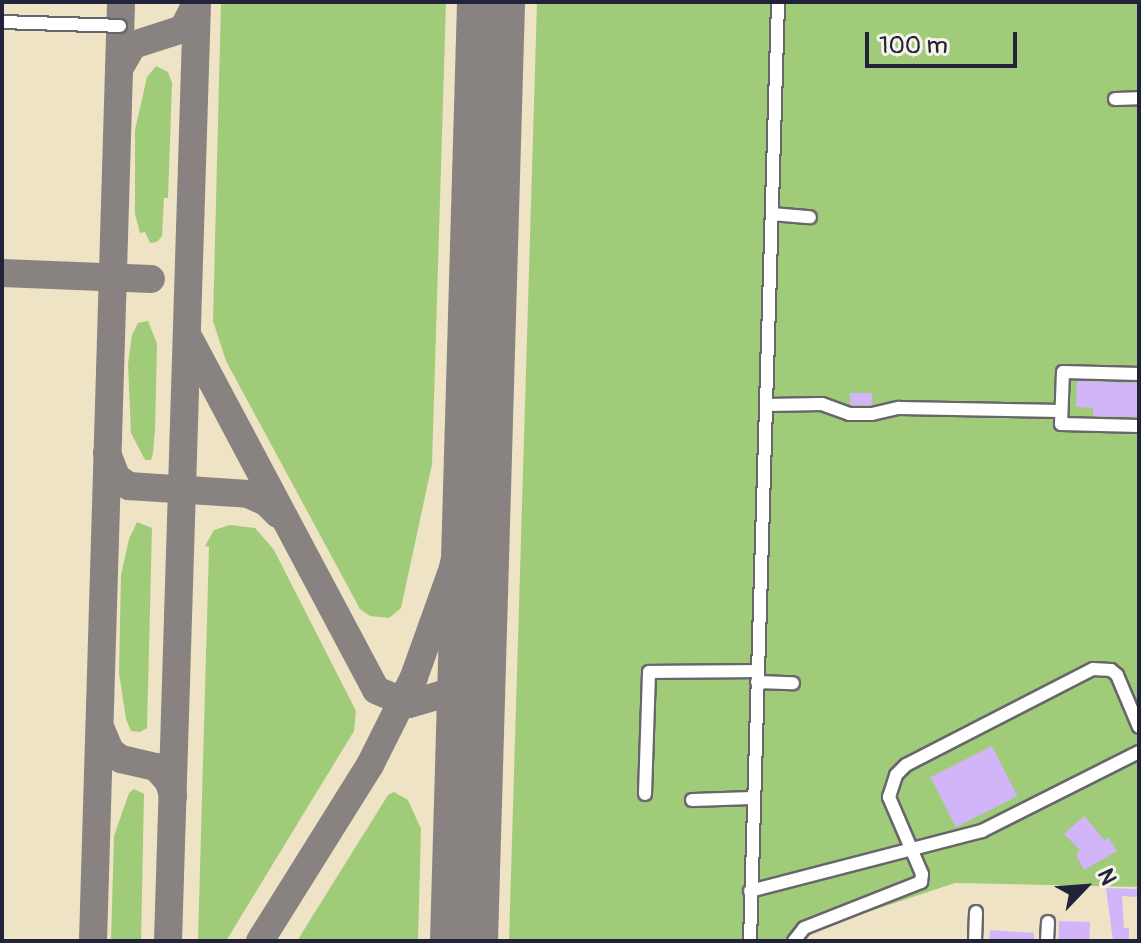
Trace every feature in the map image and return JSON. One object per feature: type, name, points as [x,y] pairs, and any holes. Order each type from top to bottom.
[{"type":"street","points":[[750,941],[778,2]]},
{"type":"street","points":[[2,22],[120,26]]},
{"type":"street","points":[[1115,99],[1139,98]]},
{"type":"street","points":[[772,214],[810,217]]},
{"type":"street","points":[[1139,374],[1063,372],[1061,411],[1061,424],[1139,426]]},
{"type":"street","points":[[767,405],[822,404],[849,414],[872,414],[899,408],[1061,411]]},
{"type":"street","points":[[794,941],[804,928],[918,885],[922,874],[889,797],[896,775],[906,765],[1093,669],[1111,670],[1117,675],[1139,727]]},
{"type":"street","points":[[645,794],[649,672],[757,676],[793,683]]},
{"type":"street","points":[[750,891],[909,847],[982,831],[1139,752]]},
{"type":"street","points":[[692,800],[753,798]]},
{"type":"street","points":[[975,941],[976,912]]},
{"type":"street","points":[[1047,941],[1048,922]]},
{"type":"green space","points":[[221,2],[446,2],[432,464],[401,608],[389,618],[370,616],[360,609],[226,361],[213,321]]},
{"type":"green space","points":[[537,2],[1139,2],[1139,887],[955,883],[804,933],[805,941],[509,941]]},
{"type":"green space","points":[[156,66],[168,72],[172,83],[168,198],[164,198],[162,236],[157,242],[150,243],[145,232],[140,233],[135,214],[135,130],[147,77]]},
{"type":"green space","points":[[148,321],[157,344],[153,453],[151,460],[145,460],[131,433],[128,364],[132,335],[138,323]]},
{"type":"green space","points":[[137,522],[152,528],[147,728],[140,732],[131,731],[126,719],[119,673],[121,575],[129,539]]},
{"type":"green space","points":[[230,525],[255,528],[274,550],[356,711],[354,731],[226,941],[198,941],[209,547],[205,546],[214,530]]},
{"type":"green space","points":[[134,789],[144,794],[141,941],[111,941],[114,836],[129,793]]},
{"type":"green space","points":[[394,792],[408,800],[421,829],[418,941],[297,941],[388,795]]},
{"type":"building","points":[[1077,381],[1139,383],[1139,417],[1093,416],[1093,408],[1076,407]]},
{"type":"building","points":[[850,393],[872,393],[872,405],[850,405]]},
{"type":"building","points":[[992,746],[1017,796],[956,827],[931,777]]},
{"type":"building","points":[[1084,816],[1105,841],[1108,837],[1117,851],[1084,870],[1076,855],[1080,850],[1064,834]]},
{"type":"building","points":[[1106,888],[1137,889],[1137,897],[1122,896],[1124,928],[1129,928],[1129,941],[1113,941]]},
{"type":"building","points":[[1059,921],[1090,922],[1089,941],[1058,941]]},
{"type":"building","points":[[990,930],[1034,933],[1034,941],[989,941]]},
{"type":"taxiway","points":[[93,941],[121,2]]},
{"type":"taxiway","points":[[168,941],[197,2]]},
{"type":"taxiway","points":[[119,69],[133,45],[183,29],[196,4]]},
{"type":"taxiway","points":[[2,273],[151,279]]},
{"type":"taxiway","points":[[190,340],[376,690],[409,704],[445,694],[463,675],[472,650]]},
{"type":"taxiway","points":[[260,941],[370,765],[414,677],[453,568],[478,446]]},
{"type":"taxiway","points":[[107,453],[116,477],[129,486],[248,494],[266,502],[278,514]]},
{"type":"taxiway","points":[[100,727],[110,751],[121,759],[156,767],[169,782],[173,796]]},
{"type":"runway","points":[[464,941],[491,2]]}]
